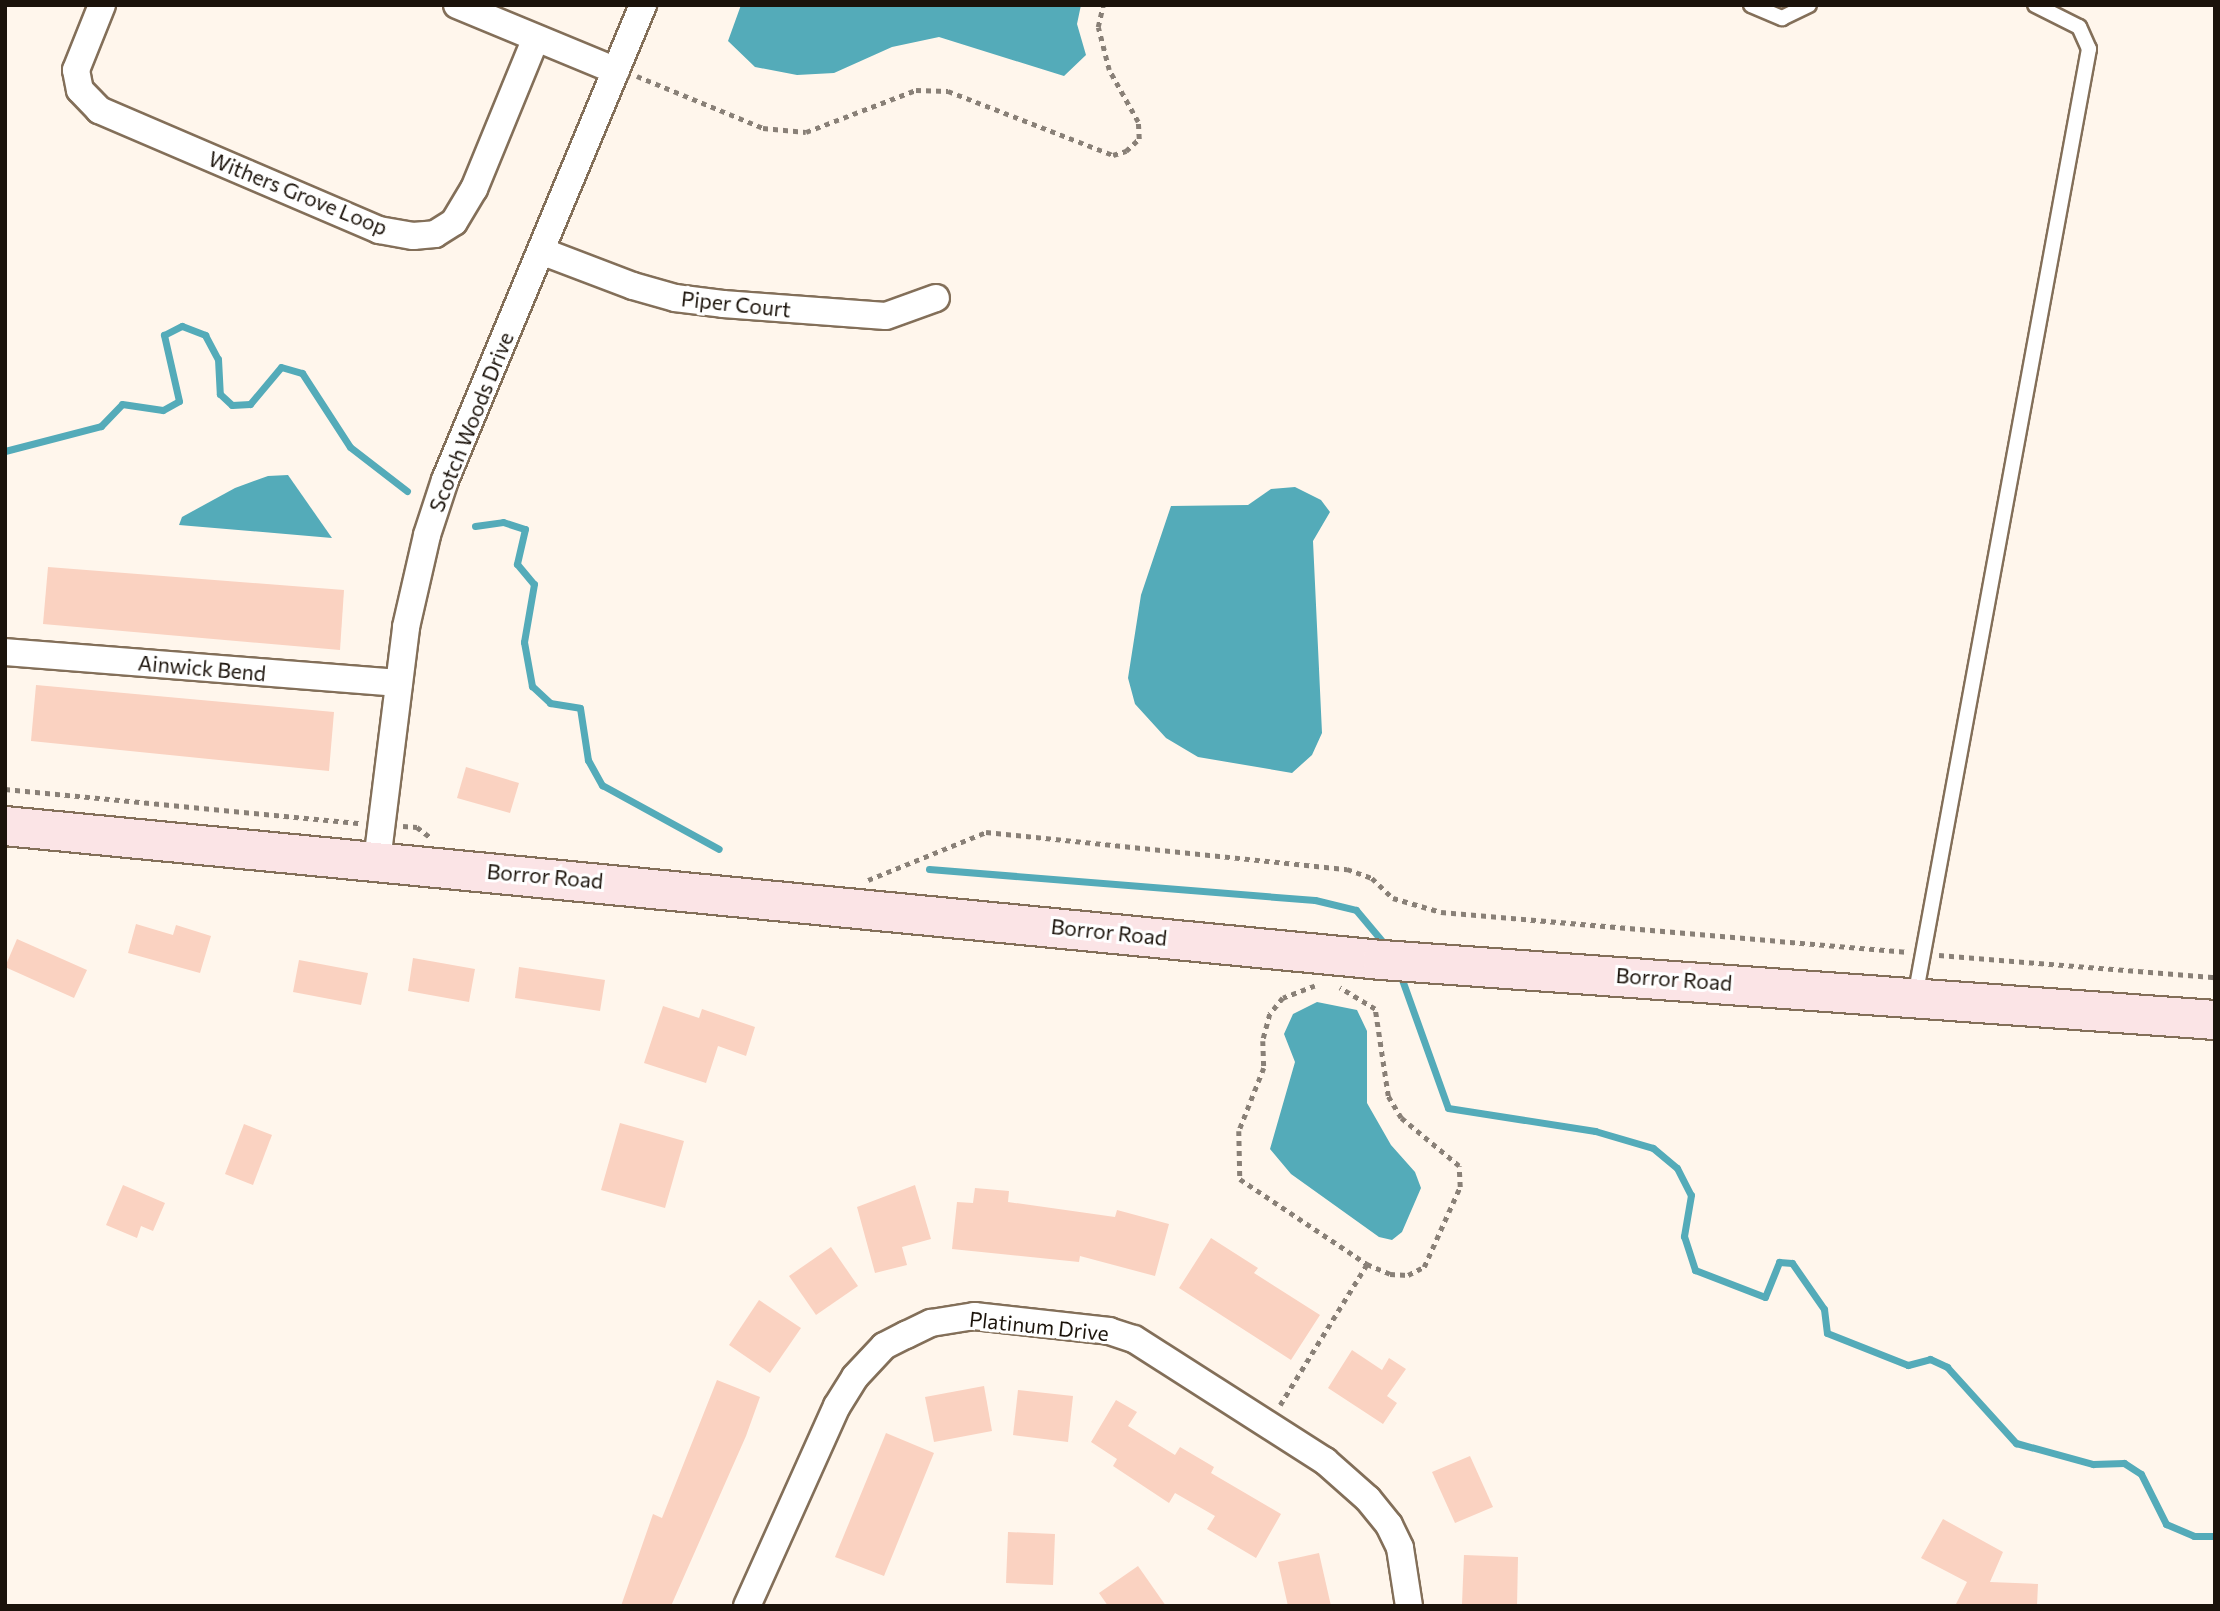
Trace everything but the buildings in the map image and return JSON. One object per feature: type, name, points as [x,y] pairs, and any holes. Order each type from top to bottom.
[{"type":"street","name":"Withers Grove Loop","points":[[102,5],[76,70],[80,90],[99,110],[379,230],[435,234],[454,222],[474,189],[536,38]]},
{"type":"street","points":[[457,5],[617,69]]},
{"type":"street","name":"Scotch Woods Drive","points":[[379,843],[414,587],[442,491],[643,5]]},
{"type":"street","name":"Piper Court","points":[[541,251],[633,286],[687,300],[886,316],[936,298]]},
{"type":"street","name":"Ainwick Bend","points":[[5,652],[399,684]]},
{"type":"street","name":"Borror Road","points":[[5,826],[379,843],[1393,960],[2215,1020]]},
{"type":"street","name":"Platinum Drive","points":[[747,1606],[837,1406],[855,1377],[884,1346],[931,1323],[974,1316],[1109,1331],[1134,1339],[1269,1424],[1347,1478],[1389,1525],[1400,1548],[1409,1606]]},
{"type":"lane","points":[[1751,5],[1782,18],[1809,5]]},
{"type":"lane","points":[[1915,998],[2089,49],[2080,27],[2035,5]]},
{"type":"path","points":[[617,69],[715,112],[763,128],[806,132],[916,90],[948,91],[1113,155],[1126,151],[1139,139],[1138,122],[1109,70],[1098,27],[1103,5]]},
{"type":"path","points":[[5,789],[379,843],[417,827],[436,842]]},
{"type":"path","points":[[861,883],[985,832],[1347,869],[1372,878],[1393,898],[1441,912],[2215,977]]},
{"type":"path","points":[[1323,986],[1283,998],[1270,1014],[1262,1041],[1264,1068],[1239,1131],[1240,1179],[1367,1264],[1391,1274],[1408,1275],[1424,1267],[1460,1187],[1459,1166],[1401,1118],[1388,1096],[1375,1009],[1334,985]]},
{"type":"path","points":[[1269,1424],[1367,1264]]},
{"type":"water","points":[[741,5],[1081,5],[1077,24],[1086,55],[1064,76],[939,37],[892,47],[834,73],[797,75],[755,67],[728,41]]},
{"type":"water","points":[[288,475],[332,538],[179,525],[182,517],[235,488],[268,476]]},
{"type":"water","points":[[1295,487],[1321,500],[1330,512],[1313,541],[1322,733],[1312,755],[1292,773],[1198,757],[1166,738],[1135,704],[1128,678],[1141,595],[1171,506],[1248,505],[1271,489]]},
{"type":"water","points":[[1317,1002],[1357,1010],[1367,1031],[1367,1103],[1391,1145],[1415,1172],[1421,1188],[1402,1232],[1392,1240],[1379,1237],[1291,1174],[1270,1149],[1295,1062],[1284,1034],[1293,1014]]},
{"type":"waterway","points":[[5,451],[101,426],[122,404],[163,410],[179,401],[164,335],[182,326],[205,335],[218,359],[220,394],[232,405],[250,404],[281,367],[302,373],[350,447],[407,491]]},
{"type":"waterway","points":[[475,526],[503,522],[525,529],[517,564],[534,584],[524,642],[532,686],[550,703],[580,708],[588,760],[602,785],[719,849]]},
{"type":"waterway","points":[[929,869],[1315,900],[1356,910],[1387,947]]},
{"type":"waterway","points":[[1400,974],[1448,1108],[1595,1131],[1653,1148],[1677,1168],[1691,1195],[1684,1236],[1695,1270],[1765,1297],[1779,1262],[1792,1263],[1824,1309],[1827,1333],[1908,1365],[1930,1359],[1947,1367],[2016,1443],[2093,1464],[2124,1463],[2141,1474],[2166,1524],[2194,1536],[2215,1536]]}]
